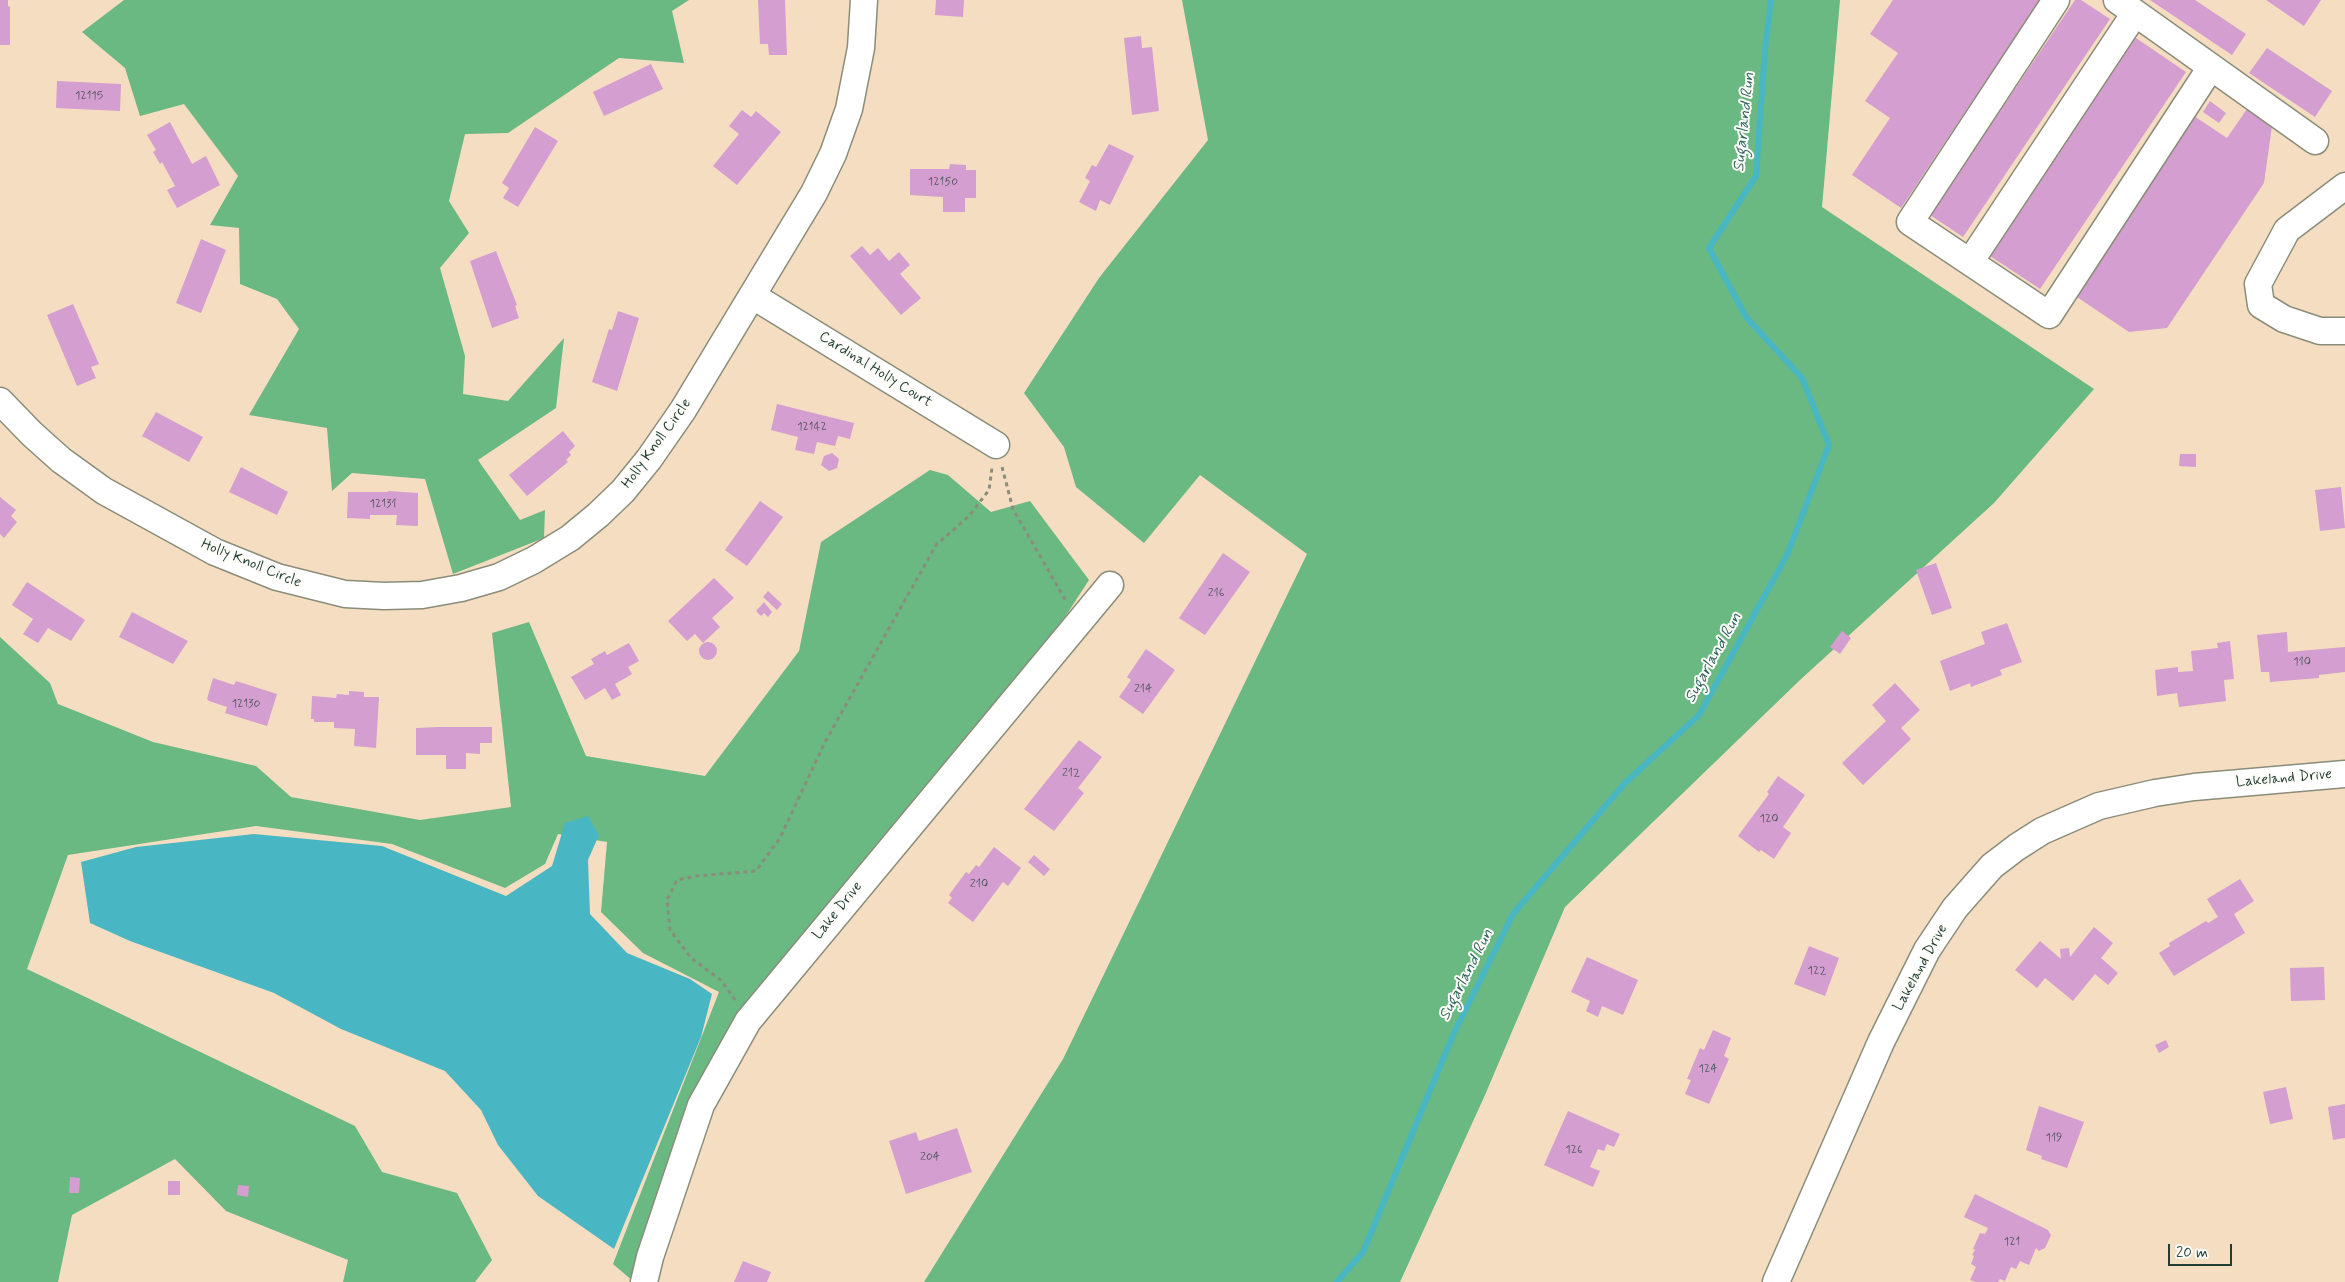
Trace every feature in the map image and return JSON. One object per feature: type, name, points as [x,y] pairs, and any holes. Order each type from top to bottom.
[{"type":"street","name":"Holly Knoll Circle","points":[[0,401],[61,460],[104,491],[215,552],[277,577],[344,594],[384,596],[422,595],[461,588],[499,577],[534,560],[570,538],[598,515],[623,492],[683,410],[814,193],[833,154],[849,108],[861,48],[864,0]]},
{"type":"street","points":[[2056,0],[1910,222],[2049,315],[2210,67]]},
{"type":"street","points":[[1970,262],[2126,6],[2315,140]]},
{"type":"street","points":[[2345,186],[2287,230],[2258,284],[2261,305],[2284,319],[2320,331],[2345,331]]},
{"type":"street","name":"Cardinal Holly Court","points":[[753,296],[996,445]]},
{"type":"street","name":"Lake Drive","points":[[644,1282],[653,1247],[701,1105],[748,1021],[1110,584]]},
{"type":"street","name":"Lakeland Drive","points":[[1776,1282],[1881,1042],[1927,950],[1955,908],[1992,866],[2017,846],[2042,831],[2099,806],[2155,793],[2345,774]]},
{"type":"path","points":[[996,445],[1013,509],[1070,609],[1082,619]]},
{"type":"path","points":[[748,1021],[722,981],[691,958],[670,930],[667,900],[677,880],[696,876],[756,872],[780,838],[825,742],[936,544],[969,516],[989,490],[996,445]]},
{"type":"green space","points":[[124,0],[689,0],[672,11],[684,63],[619,58],[508,133],[465,134],[449,201],[469,233],[440,268],[465,356],[463,394],[508,401],[564,338],[556,408],[478,460],[520,520],[545,510],[544,538],[453,574],[425,479],[352,473],[332,491],[327,428],[249,415],[299,329],[277,299],[240,284],[239,228],[210,225],[238,176],[184,104],[140,116],[125,68],[82,32]]},
{"type":"green space","points":[[1182,0],[1840,0],[1822,207],[2094,389],[1994,503],[1800,680],[1565,907],[1485,1095],[1400,1282],[924,1282],[1063,1059],[1307,554],[1200,475],[1144,543],[1076,487],[1064,447],[1024,393],[1099,278],[1208,140]]},
{"type":"green space","points":[[930,470],[948,475],[991,512],[1030,501],[1089,580],[1065,617],[739,1021],[634,1282],[613,1264],[719,992],[643,953],[601,912],[607,842],[558,834],[545,864],[505,888],[392,844],[256,826],[68,855],[27,969],[355,1126],[382,1172],[457,1193],[492,1260],[475,1282],[343,1282],[348,1260],[226,1211],[175,1159],[72,1215],[58,1282],[0,1282],[0,637],[50,683],[58,704],[153,742],[256,766],[291,797],[420,820],[511,807],[492,633],[529,622],[586,756],[705,776],[799,651],[821,542]]},
{"type":"water","points":[[588,816],[599,835],[588,860],[590,914],[627,953],[690,979],[712,994],[701,1037],[614,1249],[538,1196],[498,1145],[481,1110],[445,1071],[341,1029],[274,993],[130,941],[90,923],[81,862],[136,847],[254,834],[382,846],[506,896],[552,866],[565,823]]},
{"type":"building","points":[[0,0],[8,0],[8,6],[10,7],[10,45],[0,45]]},
{"type":"building","points":[[758,0],[785,0],[787,55],[769,55],[768,44],[760,44]]},
{"type":"building","points":[[936,0],[964,0],[963,17],[935,15]]},
{"type":"building","points":[[1893,0],[2040,0],[1901,208],[1852,175],[1890,118],[1865,101],[1898,53],[1870,34]]},
{"type":"building","points":[[2075,0],[2081,0],[2110,19],[1963,237],[1930,215]]},
{"type":"building","points":[[2150,0],[2195,0],[2246,34],[2232,55]]},
{"type":"building","points":[[2266,0],[2321,0],[2304,26]]},
{"type":"building","points":[[1141,36],[1142,48],[1152,47],[1159,111],[1132,115],[1124,38]]},
{"type":"building","points":[[2133,36],[2186,72],[2040,289],[1987,254]]},
{"type":"building","points":[[2267,48],[2332,91],[2315,117],[2249,73]]},
{"type":"building","points":[[651,64],[663,89],[604,116],[593,92]]},
{"type":"building","points":[[57,81],[121,84],[120,111],[56,108]]},
{"type":"building","points":[[2210,101],[2226,113],[2219,123],[2203,112]]},
{"type":"building","points":[[2247,109],[2272,126],[2264,183],[2167,328],[2129,332],[2071,293],[2191,114],[2227,138]]},
{"type":"building","points":[[742,110],[751,117],[756,111],[781,132],[737,185],[713,166],[739,134],[729,126]]},
{"type":"building","points":[[170,122],[192,164],[206,156],[220,185],[177,208],[167,190],[175,186],[162,162],[160,164],[153,152],[156,150],[147,135]]},
{"type":"building","points":[[535,127],[558,141],[518,207],[503,198],[509,188],[502,183]]},
{"type":"building","points":[[1109,144],[1134,156],[1110,205],[1100,200],[1096,211],[1079,202],[1090,181],[1085,178],[1092,165],[1096,167]]},
{"type":"building","points":[[950,164],[966,165],[966,170],[976,170],[976,198],[965,198],[965,212],[943,212],[943,197],[910,195],[910,169],[949,169]]},
{"type":"building","points":[[201,239],[226,250],[201,313],[176,303]]},
{"type":"building","points":[[862,246],[870,255],[878,248],[889,261],[899,252],[910,265],[900,274],[921,298],[901,315],[850,256]]},
{"type":"building","points":[[496,251],[517,305],[515,306],[519,318],[492,328],[470,261]]},
{"type":"building","points":[[73,304],[99,364],[91,367],[96,378],[77,386],[47,315]]},
{"type":"building","points":[[618,311],[639,318],[617,391],[592,382],[609,329],[612,330]]},
{"type":"building","points":[[777,404],[854,423],[850,439],[838,436],[835,446],[817,442],[814,454],[795,450],[798,437],[771,430]]},
{"type":"building","points":[[156,412],[203,437],[189,462],[142,436]]},
{"type":"building","points":[[563,431],[575,446],[569,452],[571,455],[566,460],[568,462],[527,496],[509,475]]},
{"type":"building","points":[[832,453],[839,459],[837,468],[829,471],[821,465],[824,456]]},
{"type":"building","points":[[2180,454],[2196,454],[2196,467],[2179,466]]},
{"type":"building","points":[[241,467],[288,492],[277,515],[229,492]]},
{"type":"building","points":[[2341,487],[2345,528],[2320,531],[2315,490]]},
{"type":"building","points":[[388,491],[418,493],[418,526],[396,525],[397,515],[370,515],[370,519],[347,518],[348,492]]},
{"type":"building","points":[[0,497],[16,510],[11,516],[17,522],[4,538],[0,534]]},
{"type":"building","points":[[760,501],[783,517],[747,566],[725,550]]},
{"type":"building","points":[[1223,553],[1250,572],[1205,635],[1179,618]]},
{"type":"building","points":[[1936,563],[1952,608],[1932,615],[1916,570]]},
{"type":"building","points":[[714,578],[734,598],[712,618],[720,627],[703,643],[695,634],[687,641],[668,621]]},
{"type":"building","points":[[27,582],[85,620],[71,641],[48,628],[38,643],[23,634],[33,619],[12,605]]},
{"type":"building","points":[[768,591],[782,604],[777,610],[763,597]]},
{"type":"building","points":[[764,602],[772,612],[768,617],[764,613],[761,616],[756,611]]},
{"type":"building","points":[[132,612],[188,641],[173,664],[119,637]]},
{"type":"building","points":[[2007,623],[2022,662],[2000,670],[2002,675],[1971,687],[1970,683],[1950,691],[1940,661],[1985,644],[1981,632]]},
{"type":"building","points":[[1842,631],[1851,638],[1840,654],[1830,647]]},
{"type":"building","points":[[2287,632],[2288,652],[2345,647],[2345,672],[2319,675],[2319,678],[2270,682],[2269,672],[2261,672],[2257,635]]},
{"type":"building","points":[[2230,641],[2234,679],[2224,680],[2226,701],[2179,707],[2177,693],[2157,696],[2155,670],[2178,667],[2178,672],[2193,671],[2191,651],[2218,648],[2217,643]]},
{"type":"building","points":[[708,642],[714,645],[717,651],[714,657],[708,660],[702,657],[699,651],[702,645]]},
{"type":"building","points":[[629,643],[639,661],[628,667],[632,674],[615,684],[621,695],[612,700],[605,688],[585,700],[571,677],[594,664],[591,659],[605,651],[607,655]]},
{"type":"building","points":[[1146,649],[1175,670],[1143,714],[1119,697],[1131,680],[1127,677]]},
{"type":"building","points":[[213,678],[234,685],[236,681],[277,694],[267,726],[225,713],[227,707],[209,701],[207,699]]},
{"type":"building","points":[[1895,683],[1920,710],[1901,728],[1911,739],[1863,785],[1842,763],[1886,721],[1872,705]]},
{"type":"building","points":[[349,691],[364,692],[364,697],[379,697],[376,748],[354,746],[355,729],[334,728],[334,722],[314,722],[314,719],[311,719],[312,696],[336,698],[337,694],[349,695]]},
{"type":"building","points":[[492,727],[492,743],[480,743],[480,754],[466,753],[466,769],[446,769],[446,755],[416,755],[416,728]]},
{"type":"building","points":[[1079,740],[1102,757],[1078,788],[1084,793],[1054,831],[1024,809]]},
{"type":"building","points":[[1778,776],[1805,795],[1783,827],[1791,833],[1774,859],[1761,850],[1759,852],[1738,836],[1769,794],[1767,792]]},
{"type":"building","points":[[994,847],[1021,868],[1008,886],[1003,882],[973,922],[948,903],[952,898],[949,895],[966,872],[969,874],[976,865],[979,867]]},
{"type":"building","points":[[1034,855],[1050,869],[1044,876],[1028,862]]},
{"type":"building","points":[[2240,879],[2254,901],[2234,914],[2245,933],[2174,976],[2159,953],[2170,946],[2169,943],[2206,921],[2208,923],[2218,917],[2207,899]]},
{"type":"building","points":[[2094,927],[2113,943],[2101,958],[2118,973],[2108,985],[2095,974],[2073,1001],[2045,978],[2037,988],[2015,970],[2040,941],[2061,959],[2060,949],[2069,948],[2070,957]]},
{"type":"building","points":[[1809,946],[1839,958],[1825,996],[1794,984]]},
{"type":"building","points":[[1587,957],[1638,980],[1623,1015],[1602,1006],[1598,1017],[1586,1011],[1590,1001],[1571,992]]},
{"type":"building","points":[[2324,967],[2325,1000],[2291,1001],[2290,968]]},
{"type":"building","points":[[1713,1030],[1731,1038],[1724,1056],[1729,1059],[1709,1104],[1685,1094],[1691,1080],[1687,1079],[1700,1048],[1704,1050]]},
{"type":"building","points":[[2166,1040],[2169,1047],[2159,1053],[2155,1045]]},
{"type":"building","points":[[2286,1087],[2293,1119],[2270,1124],[2263,1092]]},
{"type":"building","points":[[2345,1104],[2345,1138],[2333,1140],[2328,1107]]},
{"type":"building","points":[[2039,1106],[2084,1122],[2067,1168],[2041,1159],[2042,1156],[2026,1150]]},
{"type":"building","points":[[1568,1111],[1620,1134],[1614,1147],[1607,1144],[1604,1151],[1598,1149],[1590,1167],[1600,1171],[1593,1187],[1544,1165]]},
{"type":"building","points":[[957,1128],[972,1172],[906,1194],[889,1141],[916,1132],[919,1141]]},
{"type":"building","points":[[70,1177],[80,1178],[79,1193],[69,1193]]},
{"type":"building","points":[[168,1181],[180,1181],[180,1195],[168,1195]]},
{"type":"building","points":[[238,1185],[249,1186],[248,1197],[237,1195]]},
{"type":"building","points":[[1975,1194],[2048,1230],[2051,1235],[2045,1248],[2039,1251],[2036,1248],[2029,1265],[2020,1261],[2016,1269],[2011,1267],[2005,1281],[2000,1279],[1998,1282],[1976,1282],[1970,1280],[1976,1267],[1971,1264],[1974,1256],[1972,1255],[1975,1250],[1973,1249],[1980,1233],[1985,1234],[1988,1228],[1964,1217]]},
{"type":"building","points":[[743,1261],[771,1272],[767,1282],[734,1282]]},
{"type":"waterway","name":"Sugarland Run","points":[[1337,1282],[1363,1252],[1453,1035],[1513,914],[1625,783],[1699,715],[1787,555],[1829,445],[1802,378],[1746,317],[1709,248],[1756,176],[1765,50],[1771,0]]}]
